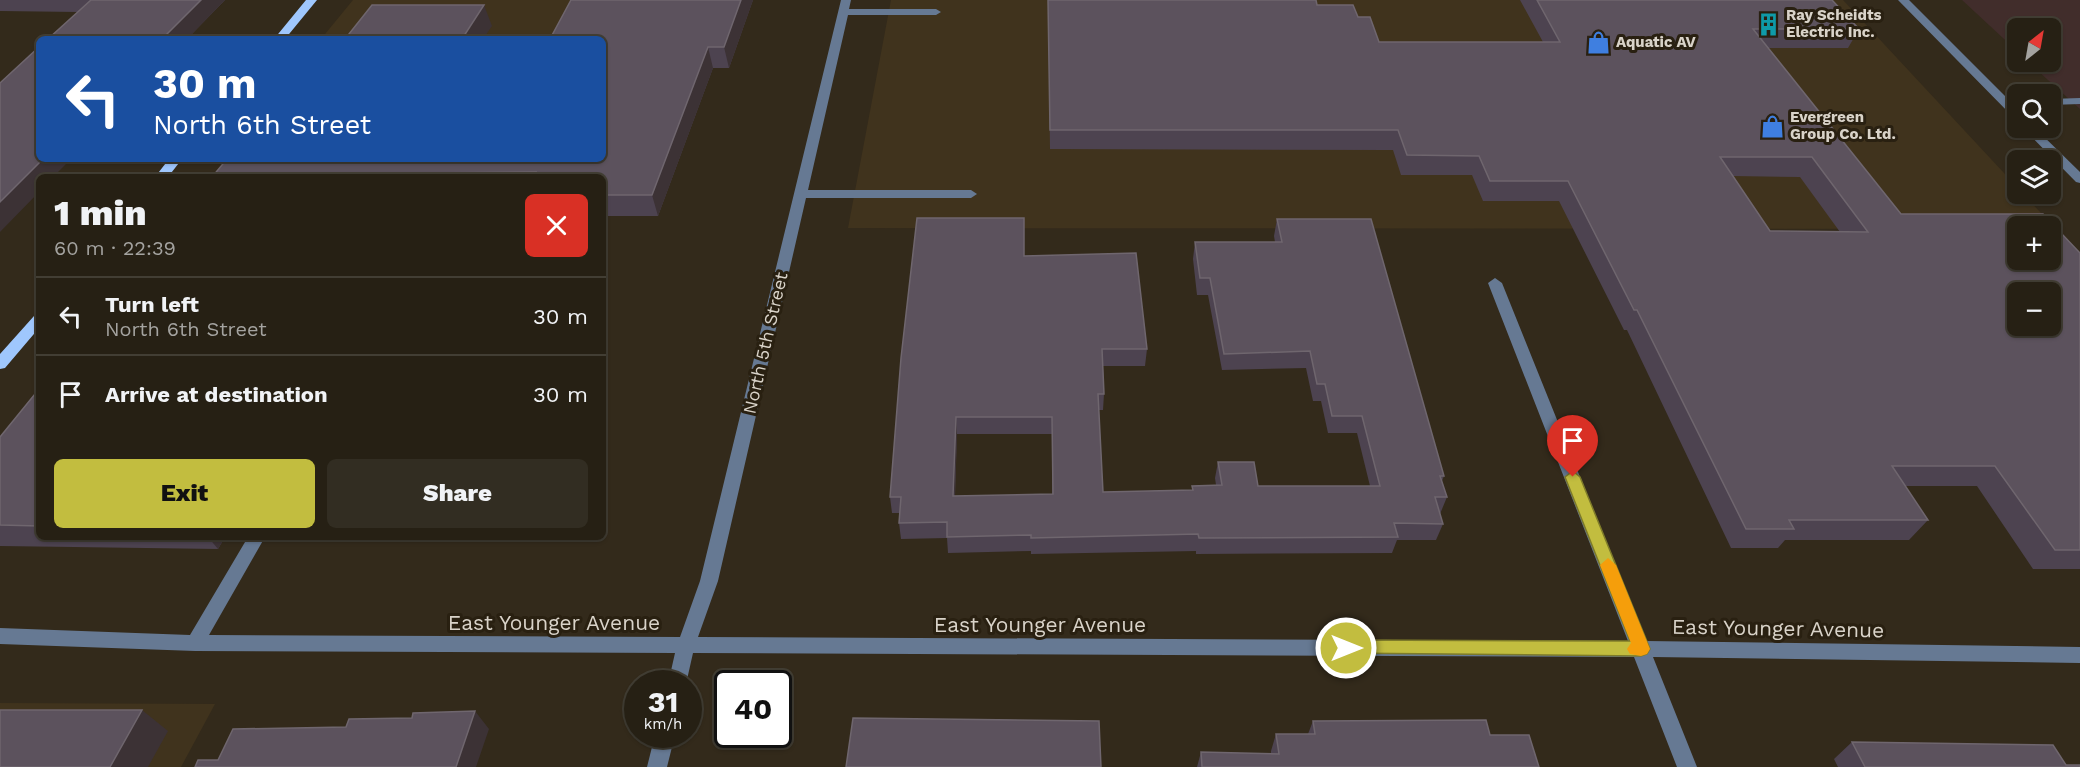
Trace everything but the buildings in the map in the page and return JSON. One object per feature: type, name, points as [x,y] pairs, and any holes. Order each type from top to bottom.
[{"type":"main road","points":[[282,36],[312,0]]},
{"type":"main road","points":[[163,174],[173,162]]},
{"type":"main road","points":[[0,364],[36,322]]},
{"type":"street","points":[[1903,0],[2007,99]]},
{"type":"street","points":[[845,6],[936,12]]},
{"type":"street","name":"North 5th Street","points":[[680,670],[686,645],[709,581],[845,6]]},
{"type":"street","points":[[2061,102],[2080,101]]},
{"type":"street","points":[[2039,138],[2080,179]]},
{"type":"street","points":[[800,194],[971,194]]},
{"type":"street","points":[[1495,283],[1687,767]]},
{"type":"street","points":[[195,643],[255,540]]},
{"type":"street","name":"East Younger Avenue","points":[[0,636],[195,643],[1641,649],[2080,656]]},
{"type":"street","points":[[657,767],[662,748]]},
{"type":"shaded area","points":[[353,0],[584,0],[566,36],[323,36]]},
{"type":"shaded area","points":[[891,0],[1843,0],[2007,176],[2007,204],[2032,204],[2044,216],[2007,216],[2007,229],[848,228]]},
{"type":"shaded area","points":[[1962,0],[2080,0],[2080,109],[2061,92],[2061,84],[2052,84],[2039,72],[2061,72],[2061,18],[2007,18],[2007,42]]},
{"type":"shaded area","points":[[0,703],[215,704],[181,767],[0,767]]},
{"type":"slow traffic","points":[[1608,565],[1641,649],[1636,649]]},
{"type":"place","name":"Ray Scheidts Electric Inc.","points":[[1768,24]]},
{"type":"place","name":"Aquatic AV","points":[[1598,42]]},
{"type":"place","name":"Evergreen Group Co. Ltd.","points":[[1772,126]]},
{"type":"route","points":[[1346,648],[1641,649],[1573,477]]}]
